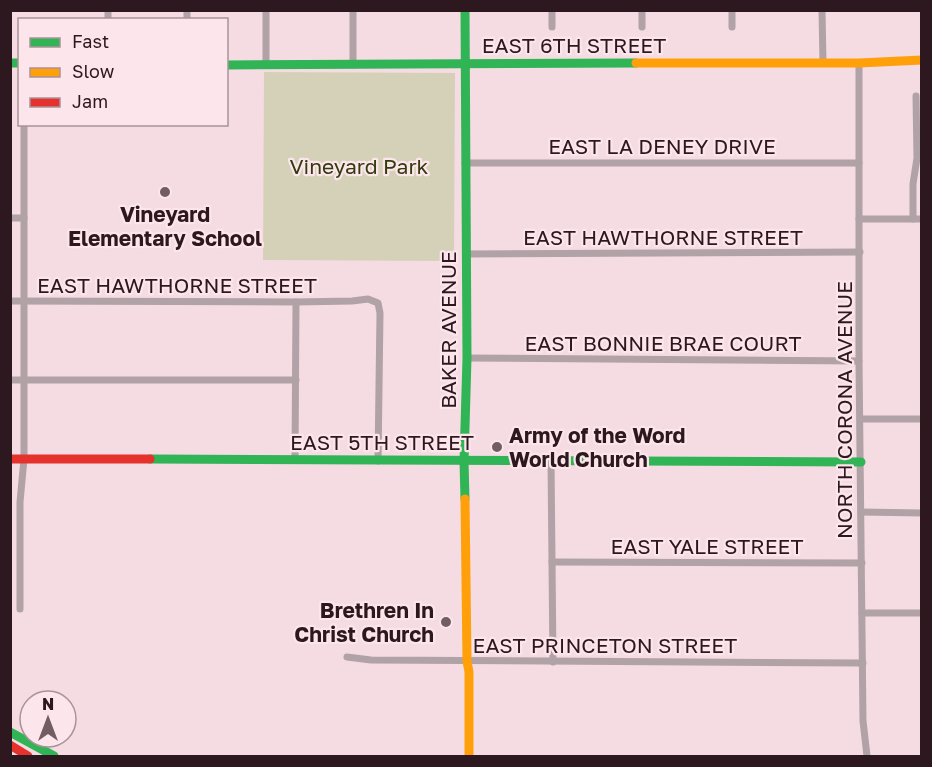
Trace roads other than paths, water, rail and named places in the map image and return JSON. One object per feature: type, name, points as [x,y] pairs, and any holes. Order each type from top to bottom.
[{"type":"main road","name":"BAKER AVENUE","points":[[465,10],[467,358],[465,461],[469,756]]},
{"type":"main road","name":"EAST 6TH STREET","points":[[228,64],[859,63],[921,60]]},
{"type":"main road","name":"EAST 5TH STREET","points":[[10,459],[861,462]]},
{"type":"main road","points":[[10,732],[54,756]]},
{"type":"main road","points":[[10,745],[28,756]]},
{"type":"street","points":[[266,10],[266,64]]},
{"type":"street","points":[[353,10],[353,65]]},
{"type":"street","points":[[552,10],[552,27]]},
{"type":"street","points":[[642,10],[642,27]]},
{"type":"street","points":[[732,10],[732,27]]},
{"type":"street","points":[[822,10],[823,63]]},
{"type":"street","name":"NORTH CORONA AVENUE","points":[[859,63],[859,361],[863,721],[867,756]]},
{"type":"street","points":[[913,219],[913,184],[917,158],[916,96]]},
{"type":"street","points":[[20,609],[20,502],[24,459],[24,126]]},
{"type":"street","name":"EAST LA DENEY DRIVE","points":[[465,163],[859,163]]},
{"type":"street","points":[[10,218],[24,218]]},
{"type":"street","points":[[859,219],[921,219]]},
{"type":"street","name":"EAST HAWTHORNE STREET","points":[[466,254],[860,252]]},
{"type":"street","name":"EAST HAWTHORNE STREET","points":[[10,301],[296,302],[368,299],[378,303],[380,314],[378,461]]},
{"type":"street","points":[[296,302],[296,460]]},
{"type":"street","name":"EAST BONNIE BRAE COURT","points":[[467,358],[859,361]]},
{"type":"street","points":[[10,380],[296,380]]},
{"type":"street","points":[[861,419],[921,419]]},
{"type":"street","points":[[551,460],[553,662]]},
{"type":"street","points":[[861,512],[921,513]]},
{"type":"street","name":"EAST YALE STREET","points":[[552,562],[862,563]]},
{"type":"street","points":[[862,613],[921,613]]},
{"type":"street","name":"EAST PRINCETON STREET","points":[[347,657],[371,660],[863,663]]},
{"type":"place","name":"Vineyard Elementary School","points":[[165,192]]},
{"type":"place","name":"Army of the Word World Church","points":[[497,447]]},
{"type":"place","name":"Brethren In Christ Church","points":[[446,622]]},
{"type":"park label","name":"Vineyard Park","points":[[359,166]]}]
